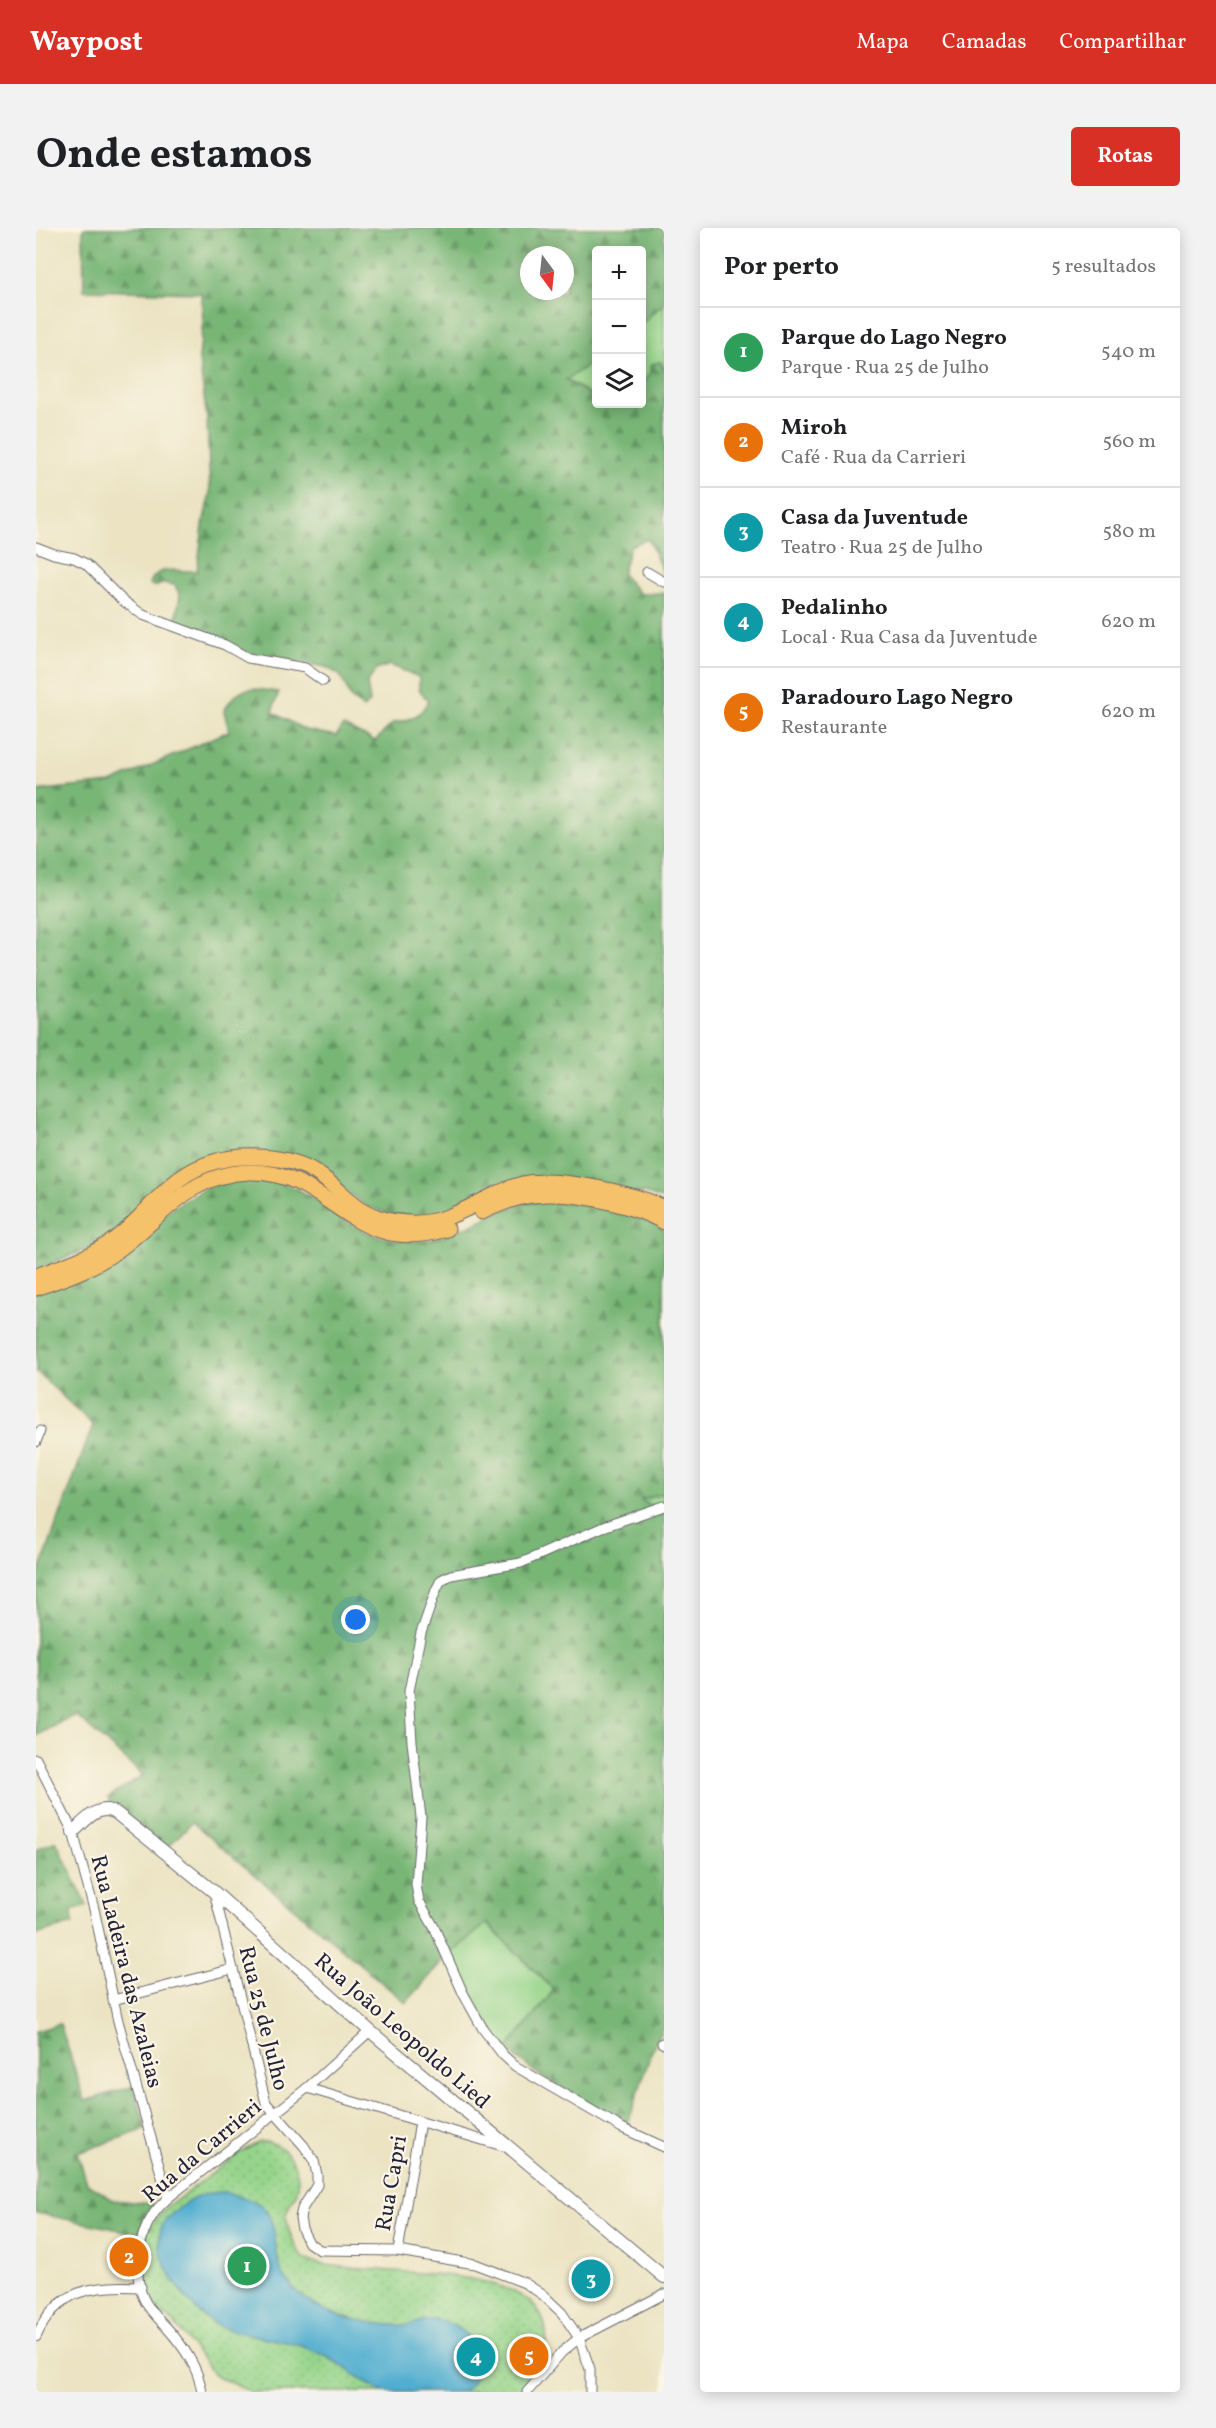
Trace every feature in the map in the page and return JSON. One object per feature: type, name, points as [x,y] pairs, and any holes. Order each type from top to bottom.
[{"type":"main road","points":[[36,1276],[82,1259],[105,1246],[130,1226],[177,1179],[220,1160],[236,1158],[271,1159],[303,1166],[321,1176],[358,1209],[384,1219],[406,1223],[446,1219],[499,1192],[515,1186],[539,1182],[566,1184],[620,1194],[664,1208]]},
{"type":"main road","points":[[36,1288],[88,1267],[114,1253],[172,1202],[200,1183],[238,1173],[263,1173],[294,1180],[314,1190],[352,1219],[375,1230],[395,1234],[413,1235],[436,1232],[460,1224],[508,1201],[538,1195],[585,1198],[622,1205],[664,1222]]},
{"type":"street","points":[[36,547],[74,558],[86,564],[122,600],[143,615],[225,645],[248,658],[305,668],[323,681]]},
{"type":"street","points":[[647,572],[664,582]]},
{"type":"street","points":[[36,1442],[40,1431]]},
{"type":"street","points":[[664,1506],[603,1527],[521,1563],[451,1575],[441,1580],[421,1633],[410,1691],[412,1742],[421,1817],[416,1885],[463,1993],[483,2029],[493,2044],[515,2066],[621,2128],[664,2147]]},
{"type":"street","name":"Rua Ladeira das Azaleias","points":[[36,1759],[73,1832],[94,1909],[113,2000],[168,2198]]},
{"type":"street","name":"Rua João Leopoldo Lied","points":[[73,1832],[100,1809],[108,1809],[116,1813],[213,1891],[370,2031],[664,2277]]},
{"type":"street","name":"Rua 25 de Julho","points":[[213,1891],[266,2103],[304,2146],[314,2161],[318,2175],[300,2218],[302,2229],[309,2243],[320,2250],[398,2251],[474,2264],[525,2283],[543,2295],[562,2313],[579,2338],[590,2369],[590,2392]]},
{"type":"street","points":[[113,2000],[233,1969]]},
{"type":"street","name":"Rua da Carrieri","points":[[202,2392],[197,2372],[185,2349],[148,2306],[141,2286],[139,2268],[143,2232],[152,2215],[168,2198],[307,2088],[370,2031]]},
{"type":"street","points":[[307,2088],[509,2148]]},
{"type":"street","name":"Rua Capri","points":[[398,2251],[420,2122]]},
{"type":"street","points":[[36,2337],[47,2318],[77,2293],[103,2286],[141,2286]]},
{"type":"street","points":[[526,2392],[579,2338],[664,2294]]},
{"type":"green space","points":[[83,228],[664,228],[664,303],[646,319],[646,246],[592,246],[592,362],[566,380],[592,396],[592,408],[646,408],[646,379],[652,364],[660,362],[664,371],[664,575],[648,539],[630,546],[622,574],[640,594],[664,593],[664,1200],[644,1193],[460,1207],[427,1216],[392,1215],[366,1206],[320,1170],[228,1154],[99,1245],[36,1269],[36,791],[111,783],[229,731],[224,711],[235,695],[241,691],[253,689],[279,692],[272,712],[305,730],[336,736],[343,726],[375,741],[394,722],[404,721],[418,714],[428,701],[419,689],[419,677],[390,665],[376,670],[367,683],[370,702],[363,708],[351,698],[340,675],[326,667],[251,656],[219,637],[175,622],[180,596],[175,585],[150,584],[157,574],[163,571],[197,571],[210,493],[207,419],[199,359],[203,320],[201,293],[84,290]]},
{"type":"green space","points":[[664,303],[664,371],[650,373],[646,379],[646,354],[646,319]]},
{"type":"green space","points":[[592,362],[592,396],[566,380]]},
{"type":"green space","points":[[248,1178],[279,1183],[297,1189],[360,1229],[400,1240],[432,1240],[501,1211],[540,1202],[562,1202],[607,1208],[628,1213],[664,1230],[664,1493],[641,1500],[664,1515],[664,2025],[652,2050],[628,2124],[550,2081],[520,2061],[507,2049],[554,1990],[487,1923],[444,1960],[406,2003],[192,1822],[168,1847],[112,1806],[108,1798],[143,1775],[75,1715],[36,1736],[36,1581],[93,1425],[36,1373],[36,1293],[205,1188]]},
{"type":"green space","points":[[664,1493],[664,1515],[641,1500]]},
{"type":"green space","points":[[56,1841],[87,1906],[72,1911],[73,1924],[36,1935],[36,1850]]},
{"type":"green space","points":[[486,1923],[554,1990],[508,2050],[483,2016],[452,1953]]},
{"type":"green space","points":[[60,2024],[85,2101],[134,2086],[146,2129],[77,2153],[87,2183],[113,2200],[154,2204],[146,2214],[139,2234],[36,2213],[36,2031]]},
{"type":"green space","points":[[260,2142],[268,2142],[283,2149],[293,2162],[298,2187],[288,2209],[287,2219],[295,2245],[306,2260],[330,2266],[442,2275],[480,2281],[512,2291],[535,2307],[546,2331],[546,2348],[539,2367],[520,2392],[251,2392],[214,2375],[175,2324],[154,2305],[146,2284],[142,2251],[148,2230],[166,2208],[241,2152]]},
{"type":"water","points":[[224,2192],[255,2202],[266,2210],[273,2227],[282,2272],[290,2285],[308,2300],[335,2314],[367,2322],[400,2325],[431,2320],[448,2323],[469,2337],[475,2347],[478,2358],[477,2369],[472,2381],[463,2392],[386,2392],[373,2387],[334,2360],[314,2351],[286,2342],[233,2331],[210,2321],[182,2293],[166,2267],[160,2241],[161,2229],[170,2216],[192,2200],[202,2195]]},
{"type":"place","name":"Miroh","points":[[129,2257]]},
{"type":"place","name":"Parque do Lago Negro","points":[[247,2266]]},
{"type":"place","name":"Casa da Juventude","points":[[591,2279]]},
{"type":"place","name":"Paradouro Lago Negro","points":[[529,2356]]},
{"type":"place","name":"Pedalinho","points":[[476,2357]]}]
